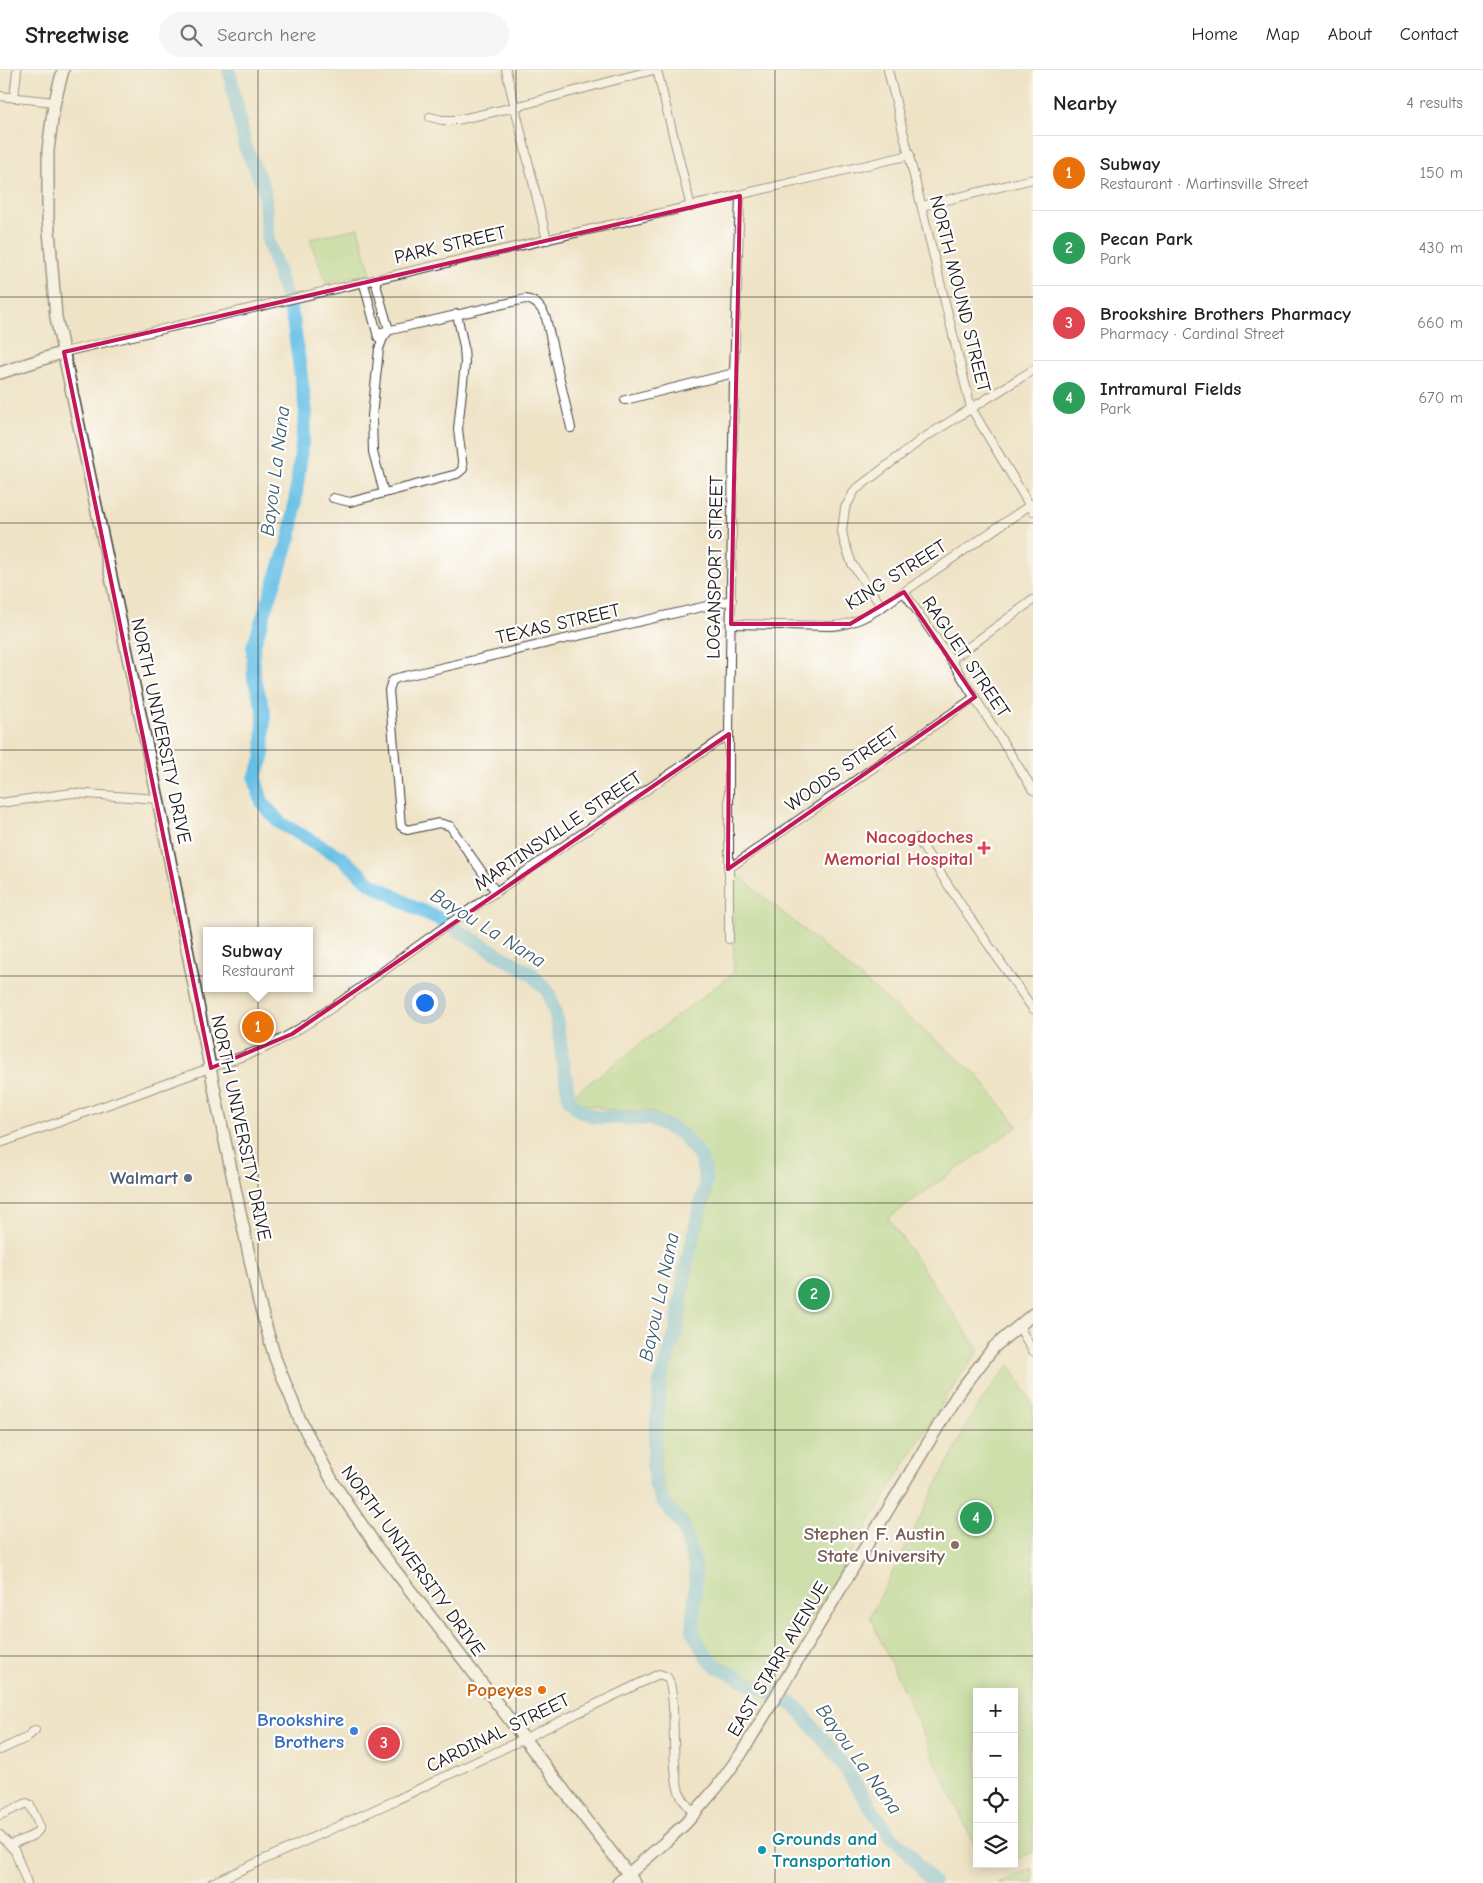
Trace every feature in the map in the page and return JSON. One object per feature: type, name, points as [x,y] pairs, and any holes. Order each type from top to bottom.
[{"type":"main road","name":"NORTH UNIVERSITY DRIVE","points":[[63,70],[54,102],[48,150],[48,218],[56,317],[158,799],[210,1068],[259,1302],[276,1358],[300,1420],[334,1484],[360,1523],[523,1739],[632,1879]]},
{"type":"main road","name":"PARK STREET","points":[[0,373],[64,352]]},
{"type":"main road","name":"EAST STARR AVENUE","points":[[618,1883],[632,1879],[694,1814],[722,1781],[760,1724],[957,1395],[986,1356],[1018,1325],[1033,1314]]},
{"type":"street","points":[[14,98],[17,70]]},
{"type":"street","points":[[506,70],[547,240]]},
{"type":"street","points":[[430,117],[442,120],[457,120],[515,107],[653,70]]},
{"type":"street","points":[[657,70],[690,207]]},
{"type":"street","name":"NORTH MOUND STREET","points":[[888,70],[971,408],[1032,506]]},
{"type":"street","points":[[0,96],[54,102]]},
{"type":"street","name":"PARK STREET","points":[[64,352],[364,284],[910,155]]},
{"type":"street","points":[[922,206],[1033,179]]},
{"type":"street","name":"LOGANSPORT STREET","points":[[729,939],[729,734],[734,373],[740,196]]},
{"type":"street","points":[[375,281],[389,330]]},
{"type":"street","points":[[364,284],[378,333],[379,349],[372,409],[372,433],[373,452],[384,493]]},
{"type":"street","points":[[378,333],[525,299],[532,300],[539,305],[546,318],[571,428]]},
{"type":"street","points":[[333,498],[350,502],[457,474],[463,469],[458,429],[465,363],[464,347],[456,314]]},
{"type":"street","points":[[379,349],[383,338],[389,330]]},
{"type":"street","points":[[882,607],[852,564],[844,541],[842,531],[843,519],[849,499],[863,482],[894,458],[1033,370]]},
{"type":"street","points":[[625,400],[734,373]]},
{"type":"street","name":"KING STREET","points":[[731,624],[842,625],[859,621],[1032,506]]},
{"type":"street","name":"RAGUET STREET","points":[[904,592],[975,697],[1033,790]]},
{"type":"street","name":"TEXAS STREET","points":[[496,892],[450,826],[439,823],[407,830],[399,822],[389,690],[392,681],[400,677],[732,600]]},
{"type":"street","points":[[950,660],[1033,600]]},
{"type":"street","name":"WOODS STREET","points":[[728,868],[975,697]]},
{"type":"street","name":"MARTINSVILLE STREET","points":[[0,1143],[210,1068],[263,1048],[292,1034],[466,912],[729,734]]},
{"type":"street","points":[[0,803],[72,793],[158,799]]},
{"type":"street","points":[[918,838],[1033,1009]]},
{"type":"street","points":[[1018,1325],[1033,1351]]},
{"type":"street","name":"CARDINAL STREET","points":[[212,1883],[384,1806],[656,1675],[664,1675],[669,1679],[671,1685],[673,1742],[678,1789],[694,1814]]},
{"type":"street","points":[[0,1750],[26,1738],[35,1730]]},
{"type":"street","points":[[0,1815],[24,1803],[29,1803],[40,1827],[39,1831],[34,1834],[11,1844]]},
{"type":"street","points":[[0,1835],[11,1844],[18,1856],[27,1883]]},
{"type":"highlighted area","points":[[740,196],[731,624],[850,624],[904,592],[975,697],[728,869],[729,734],[292,1034],[211,1068],[64,352]]},
{"type":"green space","points":[[358,228],[371,274],[326,283],[310,239]]},
{"type":"green space","points":[[733,871],[976,1074],[1018,1126],[888,1218],[979,1351],[940,1406],[771,1685],[724,1663],[712,1653],[704,1640],[697,1625],[701,1569],[688,1520],[671,1504],[665,1491],[660,1471],[663,1419],[661,1404],[666,1380],[684,1327],[693,1262],[711,1193],[710,1166],[700,1146],[682,1127],[651,1111],[615,1111],[584,1104],[572,1096],[734,973]]},
{"type":"green space","points":[[1010,1365],[1033,1405],[1033,1852],[1018,1858],[1018,1688],[973,1688],[973,1842],[870,1617],[970,1419],[989,1390]]},
{"type":"green space","points":[[1033,1869],[1033,1883],[998,1883]]},
{"type":"waterway","name":"Bayou La Nana","points":[[229,70],[245,146],[264,188],[268,240],[293,319],[306,412],[291,534],[253,647],[254,678],[264,711],[263,758],[255,778],[262,802],[280,823],[342,858],[369,882],[417,909],[436,917],[533,975],[549,993],[556,1016],[569,1099],[579,1110],[595,1117],[650,1119],[682,1134],[701,1158],[706,1182],[685,1270],[677,1328],[660,1382],[653,1467],[655,1483],[662,1500],[683,1526],[696,1569],[693,1632],[707,1658],[719,1668],[796,1706],[835,1754],[888,1833],[910,1854],[933,1883]]},
{"type":"place","name":"Nacogdoches Memorial Hospital","points":[[984,848]]},
{"type":"place","name":"Subway","points":[[258,1027]]},
{"type":"place","name":"Walmart","points":[[188,1178]]},
{"type":"place","name":"Pecan Park","points":[[814,1294]]},
{"type":"place","name":"Intramural Fields","points":[[976,1518]]},
{"type":"place","name":"Stephen F. Austin State University","points":[[955,1545]]},
{"type":"place","name":"Popeyes","points":[[542,1690]]},
{"type":"place","name":"Brookshire Brothers","points":[[354,1731]]},
{"type":"place","name":"Brookshire Brothers Pharmacy","points":[[384,1743]]},
{"type":"place","name":"Grounds and Transportation","points":[[762,1850]]}]
